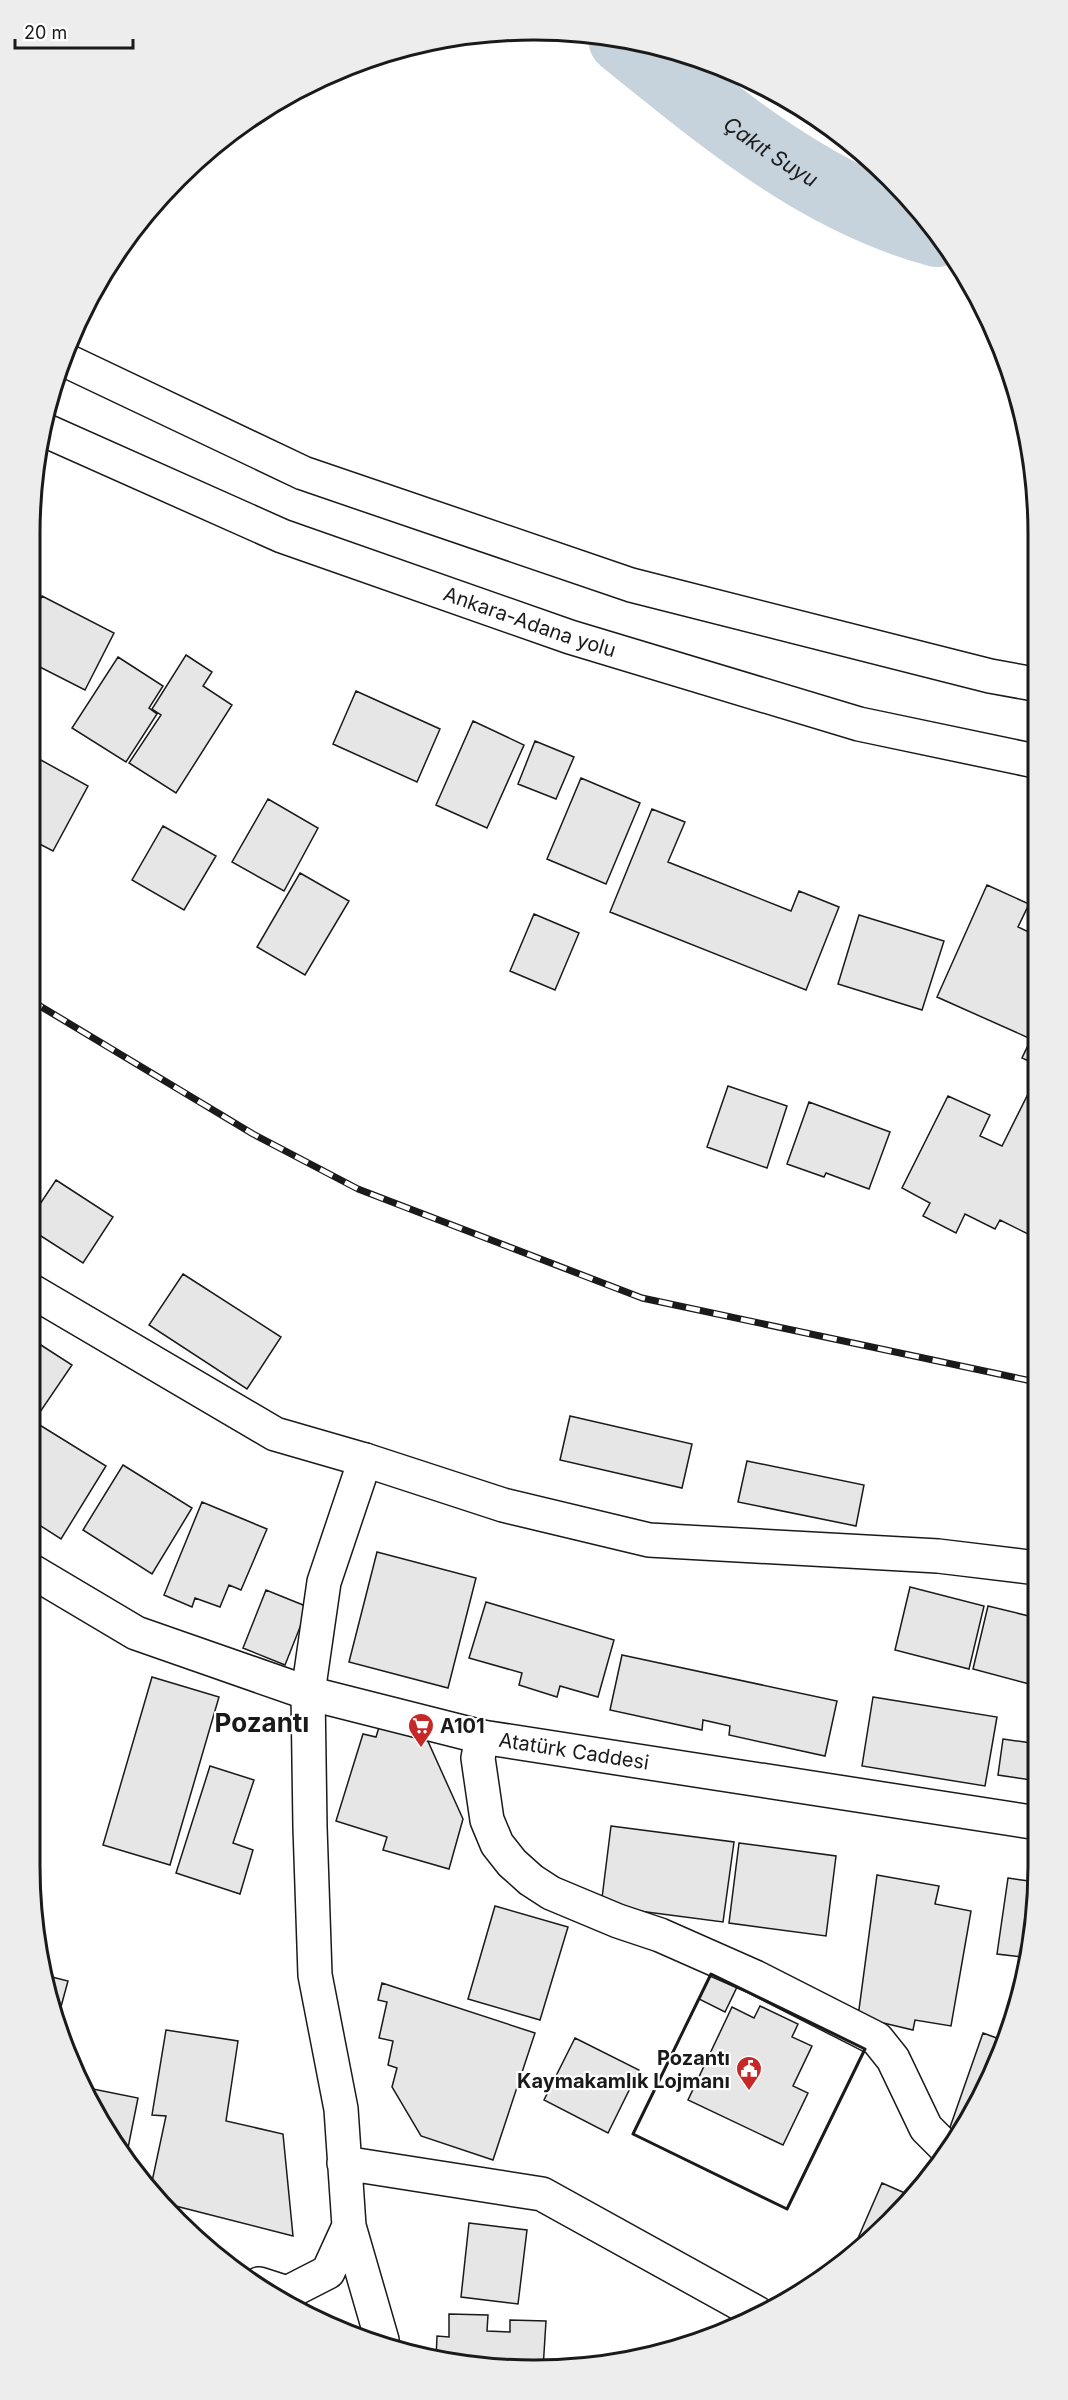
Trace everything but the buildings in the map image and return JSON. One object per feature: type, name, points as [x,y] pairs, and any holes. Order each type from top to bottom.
[{"type":"main road","points":[[71,363],[303,473],[620,581],[978,673],[1028,683]]},
{"type":"main road","name":"Ankara-Adana yolu","points":[[51,433],[282,536],[570,637],[859,724],[1028,760]]},
{"type":"main road","points":[[40,1296],[275,1434],[503,1505],[649,1540],[939,1556],[1028,1567]]},
{"type":"main road","points":[[364,1460],[324,1582],[308,1693],[315,1975],[341,2109],[349,2226],[380,2335]]},
{"type":"main road","name":"Atatürk Caddesi","points":[[40,1576],[136,1633],[308,1693],[482,1737],[1028,1821]]},
{"type":"main road","points":[[482,1737],[478,1758],[487,1820],[497,1844],[518,1869],[551,1893],[618,1921],[660,1935],[755,1977],[877,2039],[893,2059],[926,2128],[942,2144]]},
{"type":"main road","points":[[344,2163],[542,2194],[751,2310]]},
{"type":"main road","points":[[287,2293],[328,2271],[349,2226]]},
{"type":"waterway","name":"Çakıt Suyu","points":[[639,52],[732,125],[809,177],[850,199],[919,226]]},
{"type":"railway","points":[[40,1006],[253,1134],[358,1189],[642,1298],[1028,1380]]},
{"type":"wall","points":[[711,1974],[865,2049],[787,2209],[633,2134],[711,1974]]},
{"type":"place","name":"A101","points":[[421,1749]]},
{"type":"place","name":"Pozantı Kaymakamlık Lojmanı","points":[[749,2092]]},
{"type":"district","name":"Pozantı","points":[[262,1722]]}]
